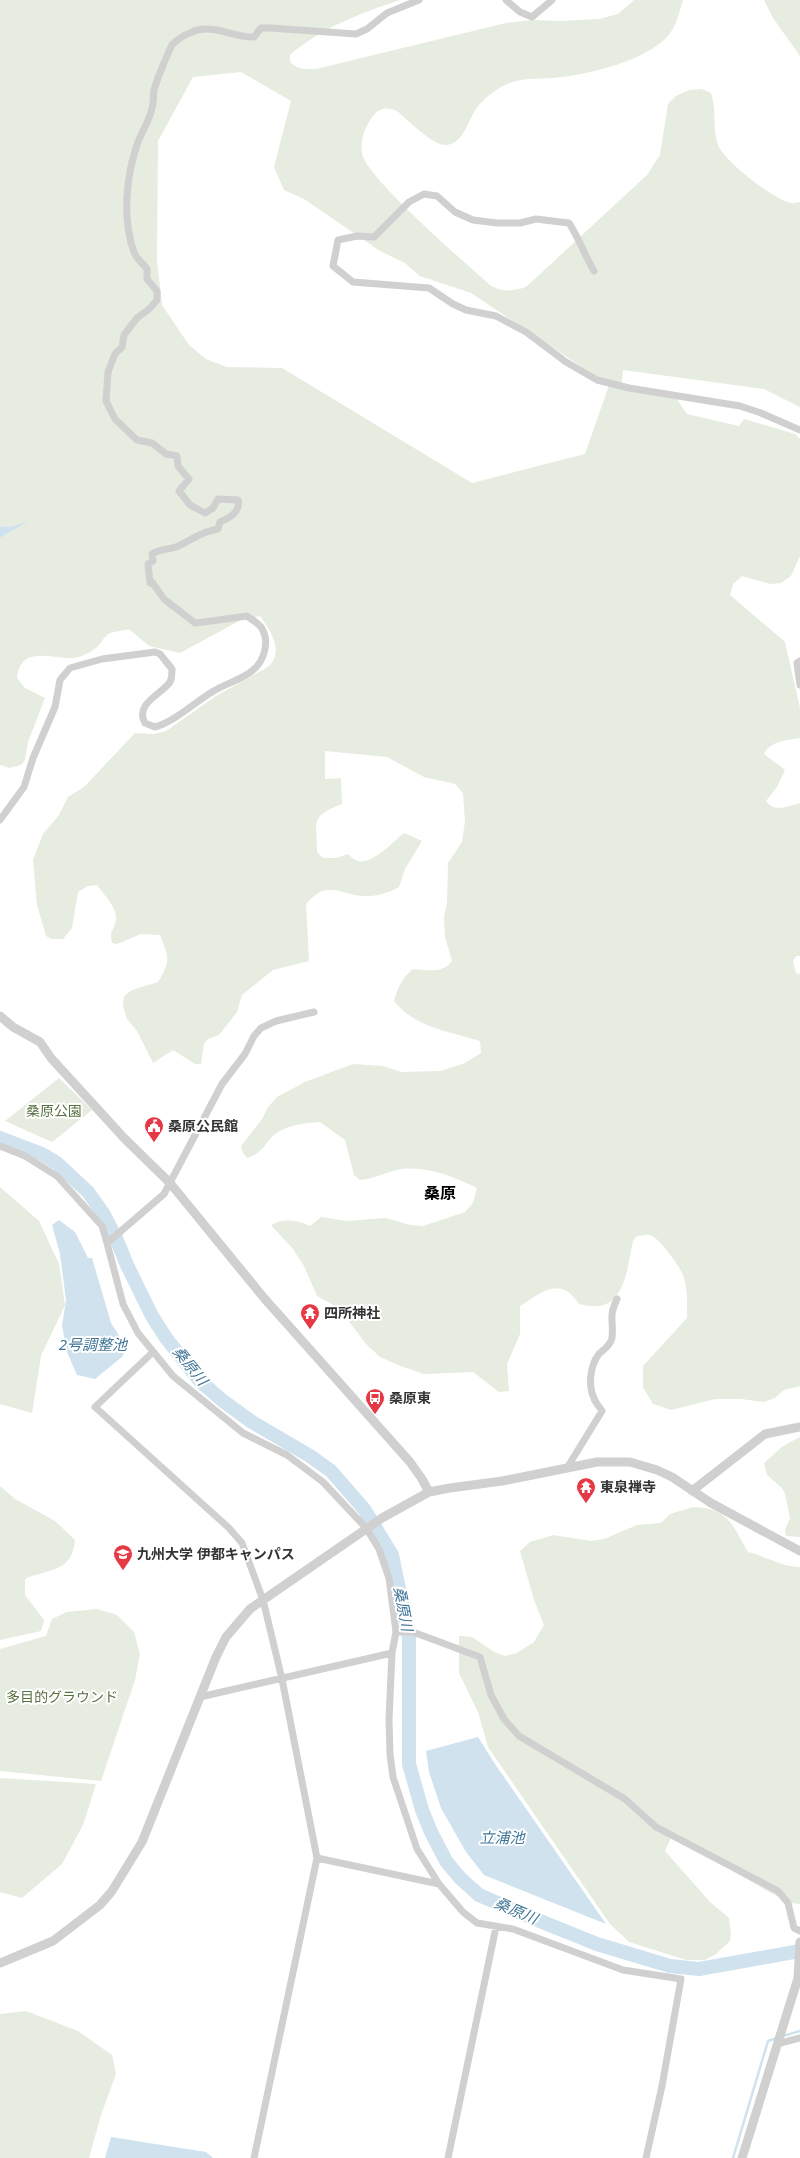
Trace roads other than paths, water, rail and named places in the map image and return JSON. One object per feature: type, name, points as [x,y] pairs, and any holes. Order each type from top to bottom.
[{"type":"street","points":[[0,820],[24,787],[33,758],[55,707],[60,680],[70,668],[102,659],[155,652],[160,654],[172,669],[172,676],[170,682],[154,696],[144,710],[142,716],[145,723],[155,727],[168,722],[222,686],[252,671],[264,656],[266,646],[264,633],[254,621],[247,616],[195,623],[164,599],[152,582],[150,583],[149,578],[148,566],[153,561],[152,554],[156,551],[177,546],[206,531],[218,529],[220,522],[236,512],[239,505],[238,500],[228,498],[218,499],[213,508],[205,513],[194,508],[179,491],[189,479],[178,466],[177,456],[166,454],[152,443],[137,440],[115,420],[106,401],[108,372],[115,354],[122,347],[124,335],[137,318],[149,309],[157,300],[157,291],[147,279],[147,269],[137,259],[134,251],[128,226],[128,187],[138,141],[152,108],[155,88],[172,45],[191,32],[201,29],[216,29],[248,38],[254,37],[261,28],[356,34],[367,29],[387,13],[419,0]]},
{"type":"street","points":[[506,0],[520,12],[532,17],[552,0]]},
{"type":"street","points":[[594,271],[583,254],[575,232],[569,223],[536,219],[520,223],[497,223],[473,220],[455,212],[437,196],[424,194],[409,202],[374,237],[357,236],[338,240],[333,266],[353,282],[429,288],[453,304],[466,310],[496,316],[526,332],[566,362],[597,380],[628,388],[740,406],[761,413],[800,430]]},
{"type":"street","points":[[800,661],[797,663],[800,685]]},
{"type":"street","points":[[109,1242],[164,1194],[218,1090],[246,1054],[254,1036],[261,1028],[276,1021],[314,1012]]},
{"type":"street","points":[[0,1016],[13,1027],[40,1042],[51,1058],[124,1138],[170,1183],[264,1298],[410,1462],[429,1492]]},
{"type":"street","points":[[0,1146],[25,1156],[57,1176],[102,1226],[109,1242],[122,1304],[138,1334],[172,1376],[243,1432],[287,1455],[318,1478],[344,1502],[366,1528],[379,1549],[389,1578],[396,1632],[392,1653],[389,1720],[390,1754],[393,1777],[417,1849],[439,1884],[463,1912],[477,1923],[513,1929],[623,1970],[681,1979],[662,2086],[646,2158]]},
{"type":"street","points":[[567,1468],[602,1411],[594,1398],[590,1382],[593,1368],[598,1356],[609,1346],[612,1337],[610,1315],[617,1299]]},
{"type":"street","points":[[153,1352],[95,1407],[238,1536],[249,1560],[263,1600],[282,1680],[316,1858],[254,2158]]},
{"type":"street","points":[[692,1491],[765,1434],[800,1427]]},
{"type":"street","points":[[0,1963],[53,1941],[100,1905],[112,1891],[142,1842],[216,1657],[226,1637],[250,1609],[366,1528],[429,1492],[502,1481],[597,1462],[630,1462],[657,1470],[796,1549],[800,1556]]},
{"type":"street","points":[[396,1632],[413,1632],[480,1657],[491,1695],[504,1719],[519,1736],[625,1799],[656,1827],[778,1891],[788,1903],[794,1928],[800,1931]]},
{"type":"street","points":[[200,1697],[282,1680],[392,1653]]},
{"type":"street","points":[[316,1858],[439,1884]]},
{"type":"street","points":[[448,2158],[496,1927]]},
{"type":"street","points":[[742,2158],[780,2032],[799,1978],[800,1938]]},
{"type":"street","points":[[777,2044],[800,2038]]},
{"type":"water","points":[[29,521],[0,538],[0,526],[9,527]]},
{"type":"water","name":"2号調整池","points":[[59,1220],[75,1232],[88,1258],[92,1258],[111,1323],[125,1345],[123,1356],[95,1379],[77,1375],[67,1352],[62,1326],[66,1300],[60,1254],[52,1225]]},
{"type":"water","name":"立浦池","points":[[478,1737],[495,1764],[606,1924],[484,1875],[466,1852],[441,1808],[429,1772],[426,1751]]},
{"type":"water","points":[[111,2137],[206,2152],[213,2158],[105,2158]]},
{"type":"waterway","name":"桑原川","points":[[0,1138],[42,1154],[57,1163],[88,1192],[103,1213],[116,1238],[127,1265],[152,1316],[166,1338],[200,1381],[223,1401],[252,1422],[310,1456],[331,1471],[364,1509],[392,1555],[409,1638],[409,1764],[422,1810],[431,1832],[446,1861],[460,1878],[479,1895],[535,1919],[597,1944],[670,1966],[699,1969],[800,1951]]},
{"type":"waterway","points":[[783,2036],[800,2031]]},
{"type":"waterway","points":[[733,2158],[768,2041],[777,2038]]},
{"type":"place","name":"桑原公民館","points":[[154,1143]]},
{"type":"place","name":"四所神社","points":[[310,1330]]},
{"type":"place","name":"桑原東","points":[[375,1415]]},
{"type":"place","name":"東泉禅寺","points":[[586,1504]]},
{"type":"place","name":"九州大学 伊都キャンパス","points":[[123,1571]]},
{"type":"district","name":"桑原","points":[[440,1193]]},
{"type":"park label","name":"桑原公園","points":[[54,1111]]},
{"type":"park label","name":"多目的グラウンド","points":[[62,1697]]}]
